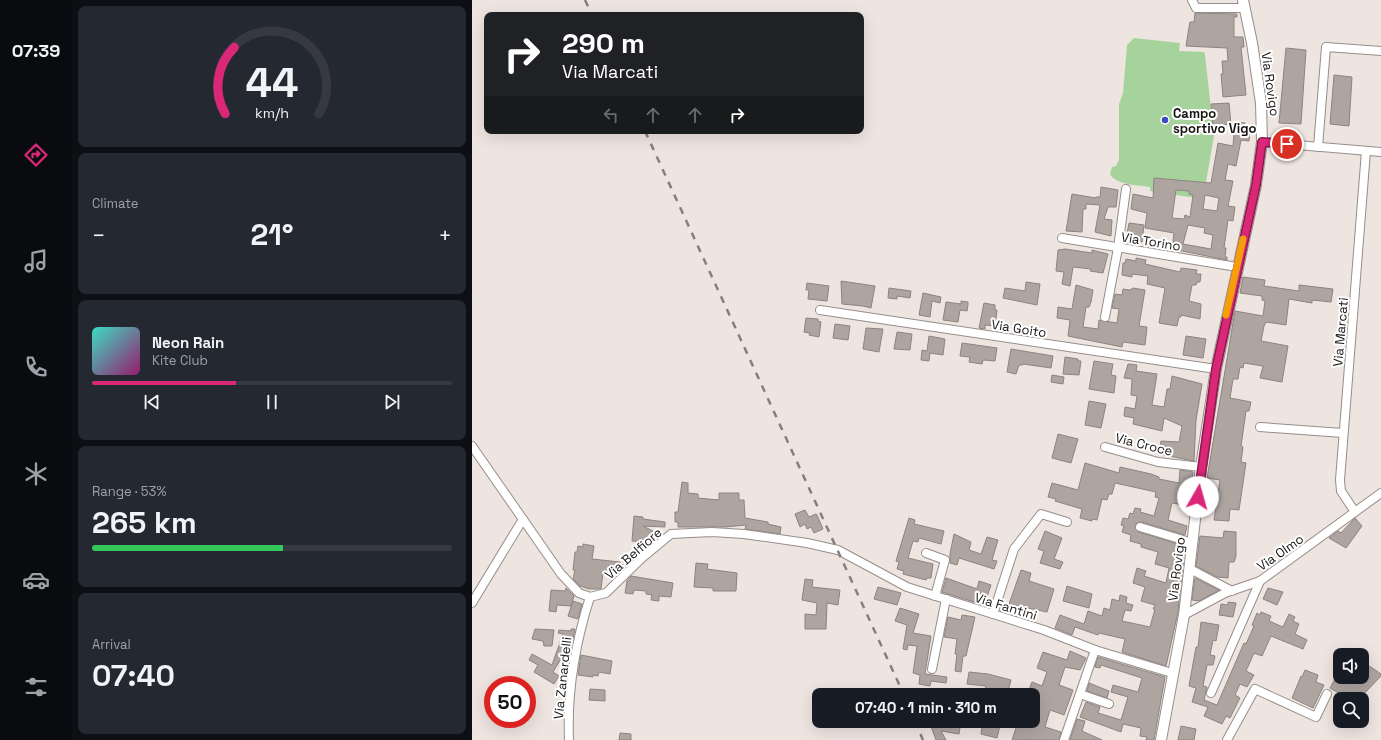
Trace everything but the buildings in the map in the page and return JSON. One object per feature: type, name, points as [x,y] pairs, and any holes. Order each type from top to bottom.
[{"type":"main road","name":"Via Rovigo","points":[[1161,740],[1184,615],[1201,467],[1216,369],[1256,185],[1262,142],[1261,103],[1244,4]]},
{"type":"street","points":[[1192,0],[1196,8],[1244,4]]},
{"type":"street","points":[[1318,147],[1326,47],[1381,51]]},
{"type":"street","points":[[1262,142],[1381,152]]},
{"type":"street","name":"Via Marcati","points":[[1355,512],[1341,491],[1340,484],[1366,150]]},
{"type":"street","points":[[1104,316],[1118,248],[1126,189]]},
{"type":"street","name":"Via Torino","points":[[1062,238],[1237,267]]},
{"type":"street","name":"Via Goito","points":[[820,310],[1216,369]]},
{"type":"street","points":[[1260,427],[1343,433]]},
{"type":"street","points":[[472,446],[561,574],[579,593],[590,597]]},
{"type":"street","name":"Via Croce","points":[[1105,447],[1158,462],[1201,467]]},
{"type":"street","name":"Via Olmo","points":[[1184,615],[1232,591],[1260,581],[1381,493]]},
{"type":"street","points":[[993,614],[1014,549],[1041,514],[1067,522]]},
{"type":"street","points":[[472,603],[523,519]]},
{"type":"street","points":[[1140,527],[1193,543]]},
{"type":"street","name":"Via Belfiore","points":[[590,597],[606,594],[642,558],[671,534],[712,532],[744,534],[807,543],[838,550]]},
{"type":"street","name":"Via Fantini","points":[[838,550],[907,587],[1044,630],[1095,650],[1172,674]]},
{"type":"street","points":[[926,553],[945,560],[935,596]]},
{"type":"street","points":[[1190,569],[1232,591]]},
{"type":"street","points":[[1211,693],[1260,581]]},
{"type":"street","name":"Via Zanardelli","points":[[569,740],[569,698],[574,658],[579,629],[590,597]]},
{"type":"street","points":[[932,669],[946,599]]},
{"type":"street","points":[[1064,740],[1095,650]]},
{"type":"street","points":[[1227,740],[1256,689],[1316,717],[1327,694]]},
{"type":"street","points":[[1080,694],[1108,704]]},
{"type":"green space","name":"Campo sportivo Vigo","points":[[1134,38],[1180,43],[1179,51],[1204,52],[1214,136],[1203,199],[1150,191],[1150,187],[1122,182],[1113,178],[1110,174],[1112,167],[1116,166],[1119,160],[1119,104],[1123,93],[1127,45]]},
{"type":"railway","points":[[585,0],[591,12]]},
{"type":"railway","points":[[646,134],[901,688]]},
{"type":"railway","points":[[918,728],[923,740]]},
{"type":"slow traffic","points":[[1226,315],[1243,239]]},
{"type":"place","name":"Campo sportivo Vigo","points":[[1165,120]]},
{"type":"route","points":[[1198,497],[1201,467],[1216,369],[1229,303],[1256,185],[1262,142],[1287,144]]}]
